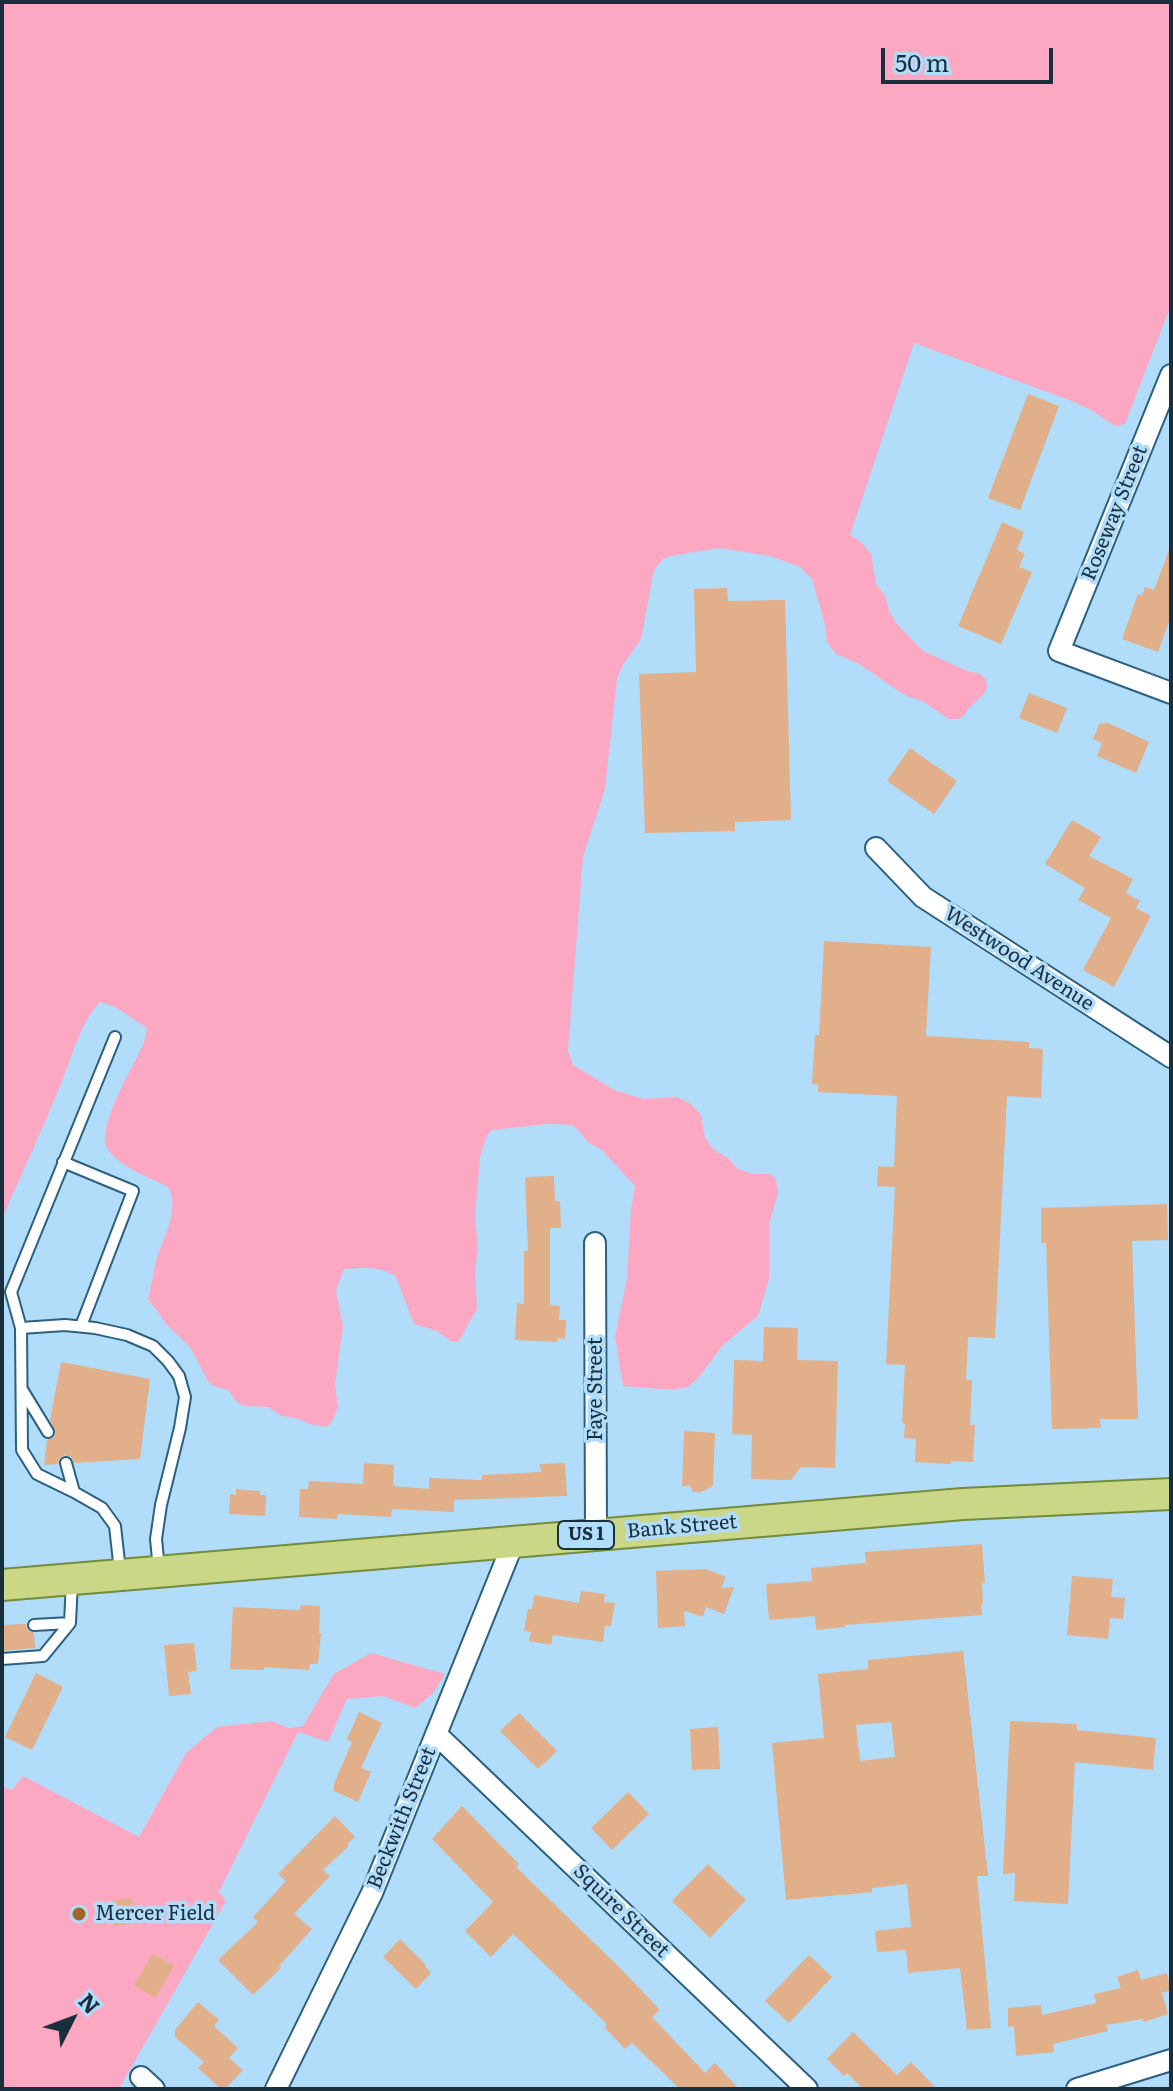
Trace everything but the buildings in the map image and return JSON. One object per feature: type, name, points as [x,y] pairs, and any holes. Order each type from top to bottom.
[{"type":"main road","name":"Bank Street","points":[[2,1585],[1016,1500],[1171,1494]]},
{"type":"street","name":"Roseway Street","points":[[1171,375],[1059,651],[1171,693]]},
{"type":"street","name":"Westwood Avenue","points":[[876,848],[923,897],[1171,1057]]},
{"type":"street","name":"Faye Street","points":[[595,1243],[596,1534]]},
{"type":"street","name":"Beckwith Street","points":[[276,2089],[372,1893],[514,1541]]},
{"type":"street","name":"Squire Street","points":[[436,1734],[807,2089]]},
{"type":"street","points":[[1077,2089],[1171,2060]]},
{"type":"lane","points":[[115,1037],[11,1292],[21,1328],[22,1450],[37,1474],[102,1508],[115,1526],[120,1574]]},
{"type":"lane","points":[[63,1162],[133,1191],[81,1326]]},
{"type":"lane","points":[[21,1328],[81,1326],[127,1335],[153,1346],[179,1376],[185,1397],[156,1539],[160,1571]]},
{"type":"lane","points":[[22,1389],[48,1432]]},
{"type":"lane","points":[[66,1463],[74,1492]]},
{"type":"lane","points":[[2,1659],[43,1656],[70,1623],[73,1578]]},
{"type":"lane","points":[[34,1625],[70,1623]]},
{"type":"shaded area","points":[[2,2],[1171,2],[1171,305],[1125,424],[1115,426],[1069,400],[914,343],[850,535],[871,554],[876,584],[897,624],[923,651],[986,679],[984,694],[964,716],[949,719],[922,701],[906,696],[859,664],[836,654],[827,642],[812,579],[800,567],[770,556],[719,548],[671,556],[663,559],[654,570],[641,639],[617,679],[605,789],[583,857],[568,1051],[573,1065],[614,1090],[644,1099],[677,1097],[691,1104],[701,1115],[705,1138],[714,1150],[728,1158],[738,1169],[776,1178],[778,1193],[769,1224],[769,1279],[758,1316],[723,1345],[688,1387],[672,1390],[623,1386],[615,1336],[627,1279],[635,1186],[602,1150],[588,1142],[571,1125],[547,1124],[492,1130],[487,1135],[480,1157],[475,1217],[477,1309],[458,1342],[414,1324],[396,1277],[390,1273],[378,1269],[344,1269],[336,1291],[343,1327],[335,1384],[338,1407],[332,1422],[326,1427],[310,1424],[281,1416],[268,1407],[244,1406],[237,1402],[228,1390],[213,1386],[208,1381],[190,1347],[168,1326],[148,1299],[171,1215],[171,1196],[168,1187],[121,1162],[109,1151],[105,1142],[110,1115],[143,1045],[147,1028],[115,1007],[100,1002],[81,1031],[2,1219]]},
{"type":"shaded area","name":"Mercer Field","points":[[371,1653],[445,1674],[433,1693],[415,1708],[383,1696],[347,1699],[328,1742],[298,1732],[219,1892],[226,1901],[119,2089],[2,2089],[2,1786],[12,1790],[23,1776],[139,1837],[186,1753],[217,1727],[271,1721],[289,1728],[303,1726],[334,1674]]},
{"type":"place","name":"Mercer Field","points":[[79,1914]]}]
